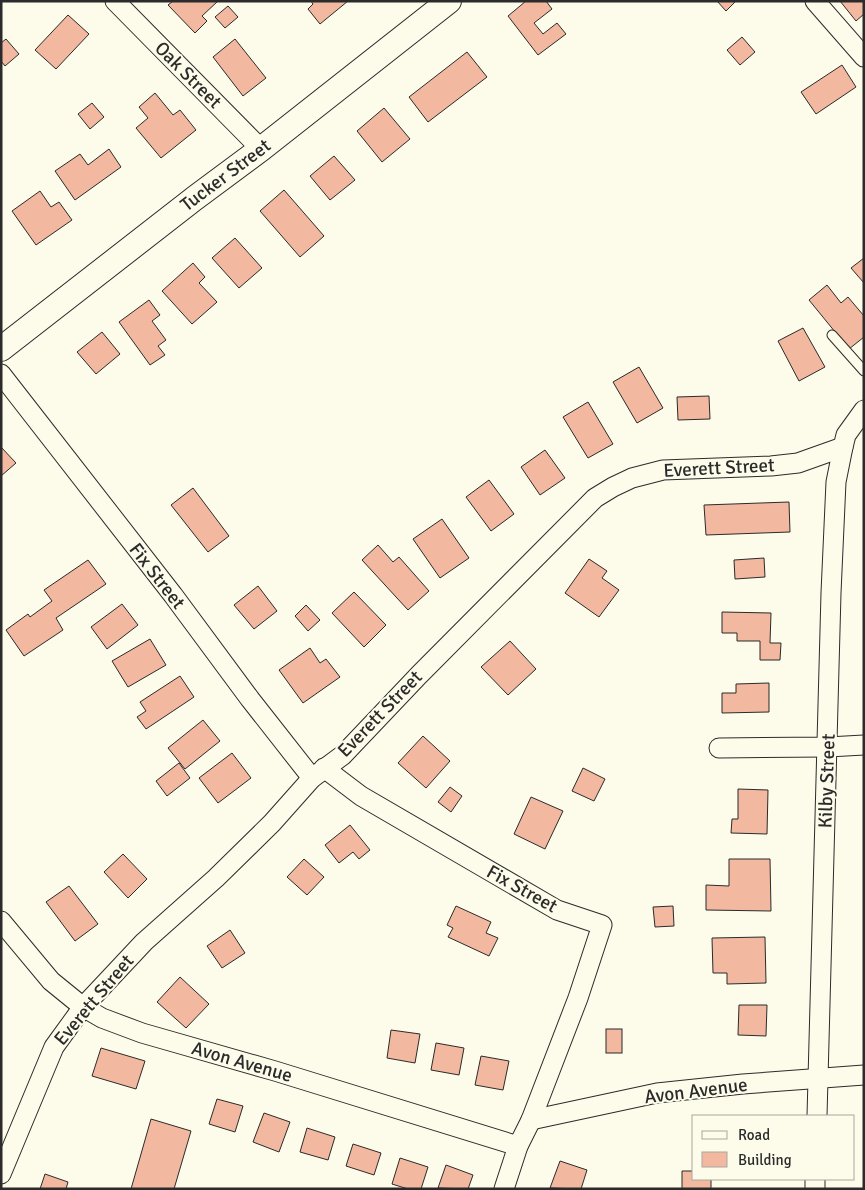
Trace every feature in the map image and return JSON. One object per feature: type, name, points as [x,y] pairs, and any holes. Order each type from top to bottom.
[{"type":"street","name":"Oak Street","points":[[115,1],[261,149]]},
{"type":"street","name":"Tucker Street","points":[[1,348],[194,198],[261,149],[449,1]]},
{"type":"street","points":[[815,1],[864,58]]},
{"type":"street","name":"Fix Street","points":[[1,374],[173,595],[250,699],[318,773],[557,910],[602,925],[578,998],[531,1120]]},
{"type":"street","points":[[843,446],[846,435],[864,410]]},
{"type":"street","name":"Everett Street","points":[[1,1174],[54,1047],[83,1007],[144,942],[216,878],[265,830],[318,773],[343,755],[511,581],[595,498],[632,478],[663,470],[771,466],[798,463],[843,446]]},
{"type":"street","name":"Kilby Street","points":[[817,1115],[828,747],[830,593],[835,491],[843,446]]},
{"type":"street","points":[[719,748],[864,745]]},
{"type":"street","name":"Avon Avenue","points":[[1,921],[51,981],[83,1007],[102,1018],[142,1033],[275,1071],[518,1146]]},
{"type":"street","name":"Avon Avenue","points":[[531,1120],[657,1094],[743,1084],[864,1075]]},
{"type":"street","points":[[504,1189],[518,1146],[531,1120]]},
{"type":"lane","points":[[832,334],[864,371]]},
{"type":"building","points":[[173,1],[218,1],[202,16],[207,21],[195,33],[168,5]]},
{"type":"building","points":[[311,1],[348,1],[320,24],[308,9],[313,4]]},
{"type":"building","points":[[526,1],[546,1],[552,9],[534,23],[543,34],[557,23],[566,34],[538,55],[508,16]]},
{"type":"building","points":[[717,1],[736,1],[726,11]]},
{"type":"building","points":[[840,1],[864,1],[864,14],[856,21]]},
{"type":"building","points":[[228,6],[238,17],[225,28],[215,17]]},
{"type":"building","points":[[68,15],[89,34],[56,69],[35,50]]},
{"type":"building","points":[[742,37],[755,52],[740,65],[727,50]]},
{"type":"building","points":[[6,39],[19,54],[5,66],[1,61],[1,43]]},
{"type":"building","points":[[235,39],[266,78],[243,96],[213,57]]},
{"type":"building","points":[[467,52],[487,77],[428,122],[409,97]]},
{"type":"building","points":[[842,65],[856,87],[816,114],[801,92]]},
{"type":"building","points":[[155,93],[173,115],[180,110],[196,130],[161,158],[136,128],[148,118],[139,107]]},
{"type":"building","points":[[92,103],[104,117],[90,129],[78,114]]},
{"type":"building","points":[[384,108],[410,139],[382,162],[357,131]]},
{"type":"building","points":[[109,149],[121,167],[75,200],[55,171],[80,154],[88,165]]},
{"type":"building","points":[[334,156],[355,180],[330,200],[310,176]]},
{"type":"building","points":[[284,190],[324,236],[300,257],[260,211]]},
{"type":"building","points":[[40,191],[51,207],[59,202],[72,220],[36,245],[12,211]]},
{"type":"building","points":[[235,238],[262,268],[239,288],[212,258]]},
{"type":"building","points":[[864,258],[864,283],[851,268]]},
{"type":"building","points":[[193,263],[205,277],[199,283],[217,302],[192,324],[162,291]]},
{"type":"building","points":[[827,285],[841,303],[848,297],[864,316],[864,337],[849,349],[809,300]]},
{"type":"building","points":[[149,300],[160,315],[152,321],[166,340],[158,346],[165,355],[150,365],[119,322]]},
{"type":"building","points":[[803,328],[825,367],[799,381],[778,341]]},
{"type":"building","points":[[102,332],[120,354],[96,374],[77,352]]},
{"type":"building","points":[[639,367],[663,408],[637,423],[613,382]]},
{"type":"building","points":[[709,396],[710,419],[678,420],[677,397]]},
{"type":"building","points":[[588,402],[613,444],[588,458],[563,417]]},
{"type":"building","points":[[1,447],[16,463],[1,476]]},
{"type":"building","points":[[545,450],[565,478],[540,495],[521,467]]},
{"type":"building","points":[[489,480],[514,514],[491,531],[466,497]]},
{"type":"building","points":[[193,488],[229,536],[208,552],[171,505]]},
{"type":"building","points":[[789,502],[790,532],[706,535],[704,505]]},
{"type":"building","points":[[442,519],[469,558],[440,578],[413,539]]},
{"type":"building","points":[[378,545],[393,562],[399,557],[429,591],[408,610],[362,560]]},
{"type":"building","points":[[764,558],[765,577],[735,579],[734,560]]},
{"type":"building","points":[[589,559],[607,571],[602,578],[619,590],[599,617],[565,593]]},
{"type":"building","points":[[88,560],[106,584],[56,618],[63,630],[24,656],[6,630],[28,614],[30,617],[52,601],[44,590]]},
{"type":"building","points":[[258,586],[277,611],[254,629],[234,605]]},
{"type":"building","points":[[354,592],[386,625],[364,647],[332,613]]},
{"type":"building","points":[[122,604],[138,625],[107,649],[91,627]]},
{"type":"building","points":[[306,605],[320,620],[308,631],[295,616]]},
{"type":"building","points":[[722,612],[771,613],[770,643],[781,643],[780,660],[760,660],[760,641],[737,641],[737,633],[722,633]]},
{"type":"building","points":[[150,639],[166,665],[128,687],[112,661]]},
{"type":"building","points":[[510,641],[536,669],[508,695],[481,667]]},
{"type":"building","points":[[310,648],[320,663],[326,659],[340,677],[303,703],[279,670]]},
{"type":"building","points":[[180,676],[194,697],[146,729],[137,717],[146,711],[140,702]]},
{"type":"building","points":[[769,683],[769,712],[722,713],[722,693],[736,693],[736,684]]},
{"type":"building","points":[[203,720],[220,741],[185,769],[168,748]]},
{"type":"building","points":[[423,736],[450,761],[426,788],[398,763]]},
{"type":"building","points":[[232,753],[251,778],[218,803],[199,778]]},
{"type":"building","points":[[179,763],[190,778],[167,796],[156,781]]},
{"type":"building","points":[[583,768],[605,779],[594,801],[572,791]]},
{"type":"building","points":[[450,787],[462,796],[451,812],[438,802]]},
{"type":"building","points":[[738,789],[768,790],[767,834],[731,833],[732,819],[738,819]]},
{"type":"building","points":[[531,797],[563,811],[545,849],[514,834]]},
{"type":"building","points":[[350,825],[370,850],[359,859],[353,852],[339,863],[325,845]]},
{"type":"building","points":[[123,854],[147,879],[128,898],[104,872]]},
{"type":"building","points":[[304,859],[324,877],[307,895],[287,877]]},
{"type":"building","points":[[729,859],[770,859],[771,911],[706,910],[706,885],[729,886]]},
{"type":"building","points":[[69,886],[98,924],[75,941],[46,902]]},
{"type":"building","points":[[456,906],[491,922],[486,933],[498,938],[489,956],[448,937],[453,928],[447,925]]},
{"type":"building","points":[[673,906],[674,926],[655,927],[653,907]]},
{"type":"building","points":[[230,930],[245,953],[222,968],[207,946]]},
{"type":"building","points":[[765,937],[766,983],[727,984],[727,973],[713,973],[712,938]]},
{"type":"building","points":[[180,977],[209,1004],[186,1028],[157,1002]]},
{"type":"building","points":[[739,1005],[767,1005],[766,1036],[738,1035]]},
{"type":"building","points":[[606,1029],[622,1029],[622,1053],[606,1053]]},
{"type":"building","points":[[391,1030],[420,1034],[415,1063],[387,1058]]},
{"type":"building","points":[[436,1043],[464,1048],[459,1075],[431,1070]]},
{"type":"building","points":[[101,1048],[145,1061],[136,1089],[92,1076]]},
{"type":"building","points":[[481,1056],[509,1061],[503,1090],[475,1085]]},
{"type":"building","points":[[217,1099],[243,1106],[235,1132],[209,1124]]},
{"type":"building","points":[[264,1113],[290,1122],[279,1152],[253,1142]]},
{"type":"building","points":[[151,1119],[191,1131],[174,1189],[131,1189]]},
{"type":"building","points":[[307,1128],[335,1137],[328,1160],[300,1152]]},
{"type":"building","points":[[353,1144],[381,1153],[374,1175],[346,1166]]},
{"type":"building","points":[[400,1158],[428,1167],[421,1189],[408,1189],[392,1184]]},
{"type":"building","points":[[560,1161],[587,1170],[581,1189],[550,1188]]},
{"type":"building","points":[[446,1165],[473,1175],[468,1189],[438,1188]]},
{"type":"building","points":[[682,1171],[692,1171],[692,1180],[711,1180],[711,1189],[682,1189]]},
{"type":"building","points":[[45,1174],[68,1182],[66,1189],[40,1189]]}]
